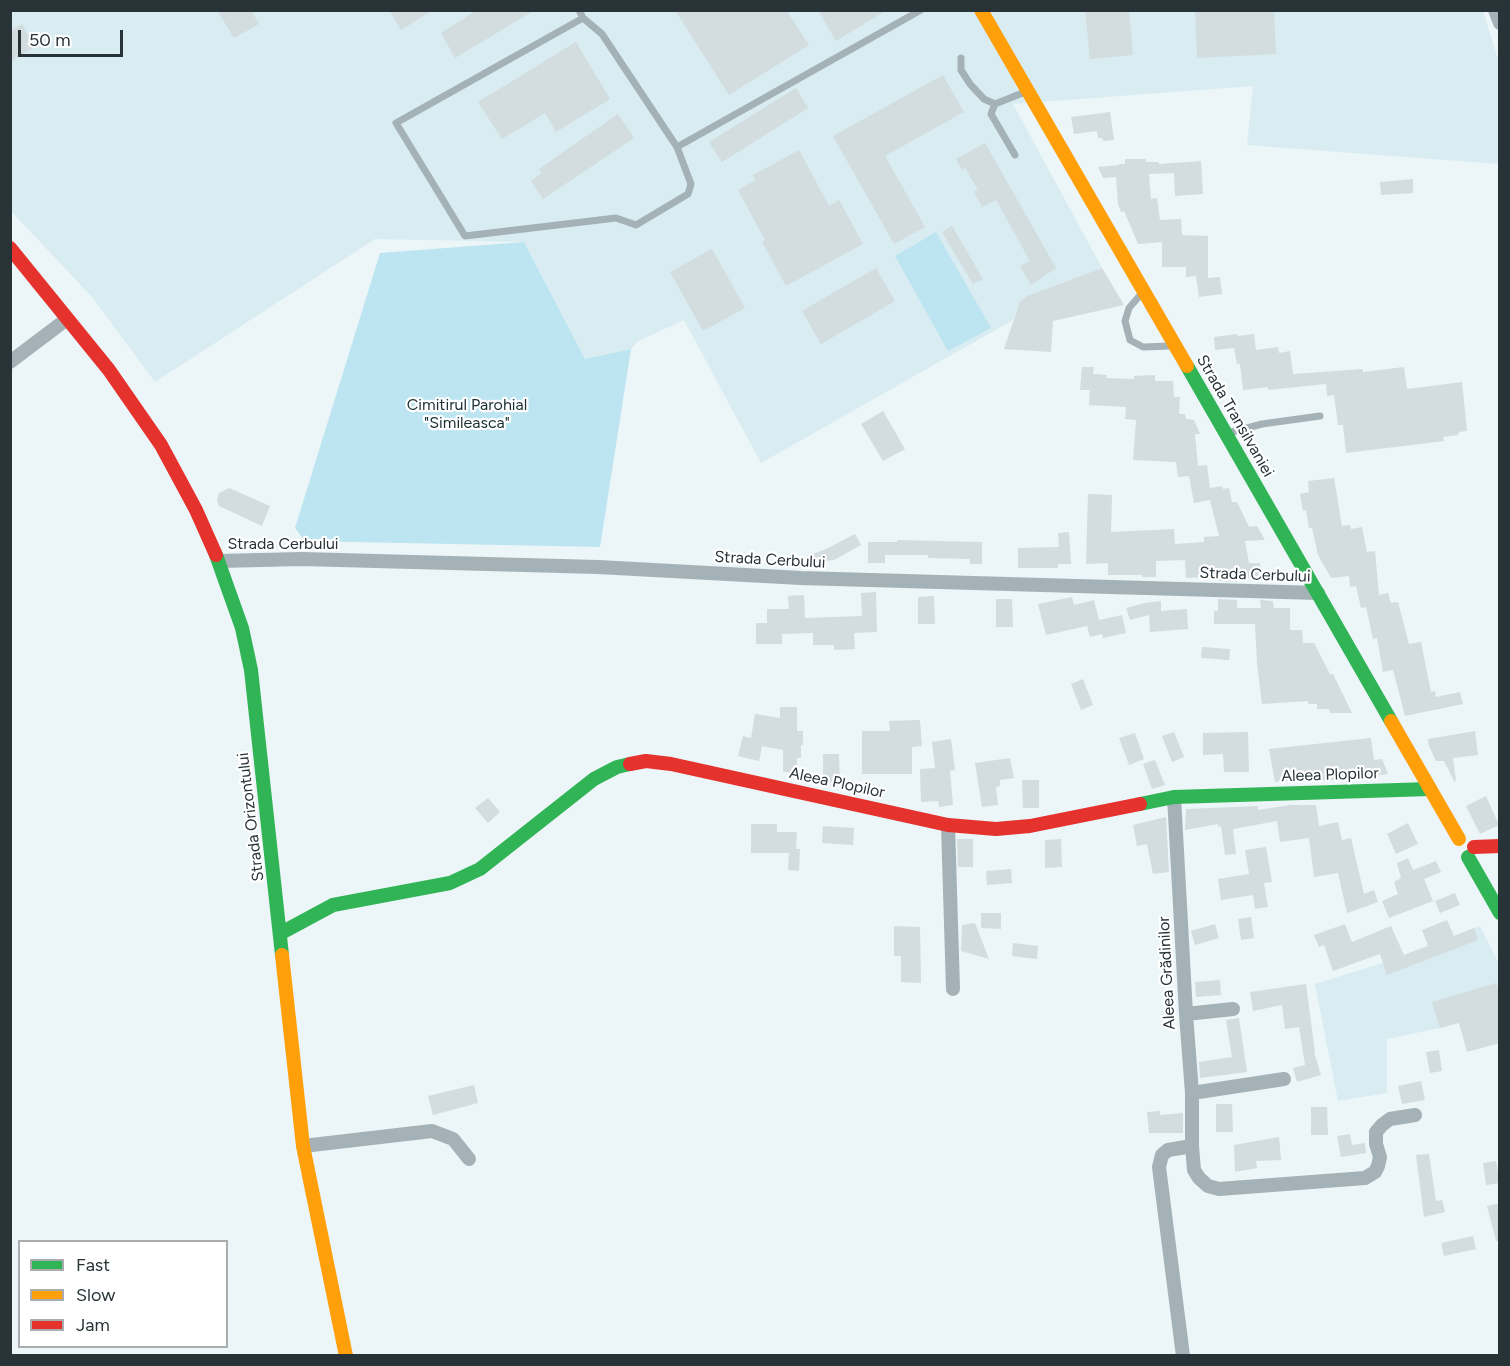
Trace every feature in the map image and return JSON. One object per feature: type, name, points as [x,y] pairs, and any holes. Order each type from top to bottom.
[{"type":"street","name":"Strada Transilvaniei","points":[[981,10],[1459,839],[1454,851],[1458,856],[1471,852]]},
{"type":"street","points":[[1496,10],[1500,23]]},
{"type":"street","name":"Strada Orizontului","points":[[10,248],[109,370],[161,445],[196,510],[219,561],[242,628],[251,670],[303,1146],[346,1356]]},
{"type":"street","points":[[10,362],[67,319]]},
{"type":"street","name":"Strada Cerbului","points":[[219,561],[302,559],[598,567],[801,578],[1318,593]]},
{"type":"street","name":"Aleea Plopilor","points":[[281,933],[333,905],[450,883],[480,869],[594,779],[617,767],[646,761],[671,764],[968,828],[1012,828],[1174,797],[1430,789]]},
{"type":"street","name":"Aleea Grădinilor","points":[[1174,797],[1192,1093],[1192,1146],[1194,1170],[1199,1178],[1208,1186],[1219,1189],[1365,1178],[1375,1172],[1378,1166],[1380,1157],[1376,1144],[1376,1132],[1390,1119],[1415,1115]]},
{"type":"street","points":[[948,825],[953,989]]},
{"type":"street","points":[[1500,846],[1471,852],[1500,913]]},
{"type":"street","points":[[1186,1014],[1233,1009]]},
{"type":"street","points":[[1192,1093],[1284,1079]]},
{"type":"street","points":[[303,1146],[432,1131],[453,1139],[469,1159]]},
{"type":"street","points":[[1183,1356],[1159,1167],[1162,1155],[1168,1150],[1192,1146]]},
{"type":"lane","points":[[579,10],[583,18],[602,34],[677,147],[691,184],[688,194],[636,225],[616,219],[465,236],[396,123],[583,18]]},
{"type":"lane","points":[[677,147],[921,10]]},
{"type":"lane","points":[[961,58],[961,70],[984,99],[1015,155]]},
{"type":"lane","points":[[991,114],[995,104],[1027,91]]},
{"type":"lane","points":[[984,99],[995,104]]},
{"type":"lane","points":[[1143,291],[1129,308],[1125,321],[1130,340],[1143,347],[1175,346]]},
{"type":"lane","points":[[1226,434],[1262,424],[1320,416]]},
{"type":"shaded area","points":[[1483,10],[1499,63],[1499,164],[1247,145],[1253,86],[1013,104],[1102,268],[1027,296],[1020,301],[1013,320],[761,463],[684,320],[638,341],[631,349],[585,359],[524,242],[375,239],[155,382],[92,297],[11,211],[11,11]]},
{"type":"shaded area","points":[[1480,926],[1499,964],[1499,1011],[1440,1028],[1387,1039],[1387,1093],[1338,1101],[1315,984],[1383,963]]},
{"type":"green space","points":[[936,232],[991,328],[948,351],[895,256]]},
{"type":"green space","name":"Cimitirul Parohial \"Simileasca\"","points":[[524,242],[585,359],[631,349],[600,547],[305,541],[295,528],[380,253]]},
{"type":"building","points":[[217,10],[251,10],[259,24],[234,38]]},
{"type":"building","points":[[389,10],[433,10],[401,30]]},
{"type":"building","points":[[477,10],[535,10],[455,58],[441,33]]},
{"type":"building","points":[[675,10],[786,10],[809,45],[729,95]]},
{"type":"building","points":[[818,10],[887,10],[836,41]]},
{"type":"building","points":[[1085,10],[1129,10],[1133,55],[1090,59]]},
{"type":"building","points":[[1195,10],[1274,10],[1276,54],[1197,58]]},
{"type":"building","points":[[22,24],[35,47],[10,62],[10,31]]},
{"type":"building","points":[[576,42],[610,99],[556,132],[545,113],[502,139],[478,102]]},
{"type":"building","points":[[943,75],[964,112],[885,156],[925,227],[894,244],[833,136]]},
{"type":"building","points":[[796,88],[808,108],[722,162],[709,142]]},
{"type":"building","points":[[1110,112],[1114,140],[1103,141],[1102,138],[1098,138],[1097,131],[1074,134],[1071,117]]},
{"type":"building","points":[[618,114],[634,138],[543,199],[531,181],[542,173],[539,169]]},
{"type":"building","points":[[985,143],[1056,268],[1031,285],[1020,266],[1030,261],[996,200],[982,207],[974,192],[978,190],[965,168],[962,170],[956,159]]},
{"type":"building","points":[[799,150],[829,206],[839,200],[863,244],[786,286],[738,190],[756,180],[753,175]]},
{"type":"building","points":[[1125,159],[1146,159],[1146,162],[1159,162],[1159,164],[1201,161],[1203,194],[1175,196],[1174,173],[1149,174],[1151,199],[1157,198],[1160,220],[1181,219],[1182,235],[1208,236],[1208,278],[1220,277],[1222,294],[1199,297],[1196,276],[1186,277],[1186,267],[1162,267],[1162,242],[1138,244],[1124,211],[1121,212],[1118,204],[1116,177],[1103,178],[1098,167],[1125,164]]},
{"type":"building","points":[[1413,179],[1413,193],[1381,195],[1380,182]]},
{"type":"building","points":[[952,226],[983,279],[973,284],[942,232]]},
{"type":"building","points":[[712,249],[745,308],[703,331],[670,272]]},
{"type":"building","points":[[876,268],[895,301],[821,344],[802,311]]},
{"type":"building","points":[[1102,268],[1124,305],[1053,321],[1051,352],[1004,349],[1020,301],[1027,296]]},
{"type":"building","points":[[1237,334],[1237,336],[1254,334],[1256,350],[1278,347],[1279,353],[1290,351],[1293,374],[1363,369],[1363,372],[1404,367],[1407,389],[1462,382],[1467,431],[1443,437],[1444,441],[1346,453],[1343,425],[1338,425],[1334,395],[1327,396],[1326,384],[1268,390],[1268,387],[1243,390],[1240,364],[1237,364],[1234,348],[1215,350],[1214,337]]},
{"type":"building","points":[[1082,367],[1094,367],[1093,374],[1107,375],[1106,378],[1134,379],[1134,376],[1155,375],[1155,381],[1173,381],[1174,397],[1180,397],[1179,414],[1185,414],[1186,419],[1194,420],[1200,434],[1195,434],[1198,466],[1207,465],[1210,488],[1222,486],[1223,489],[1229,488],[1232,502],[1237,502],[1249,527],[1257,526],[1265,540],[1245,541],[1249,563],[1260,563],[1261,577],[1237,579],[1237,582],[1218,581],[1218,578],[1207,579],[1207,577],[1186,578],[1185,560],[1156,561],[1156,577],[1108,575],[1108,563],[1086,564],[1088,494],[1112,495],[1111,532],[1174,529],[1175,544],[1204,542],[1204,537],[1219,536],[1210,500],[1194,503],[1189,476],[1178,477],[1176,462],[1133,460],[1136,420],[1125,419],[1126,407],[1089,405],[1090,390],[1080,390]]},
{"type":"building","points":[[883,411],[905,449],[883,461],[861,424]]},
{"type":"building","points":[[1334,478],[1342,526],[1350,525],[1351,529],[1362,527],[1367,552],[1375,551],[1379,595],[1388,593],[1391,603],[1398,602],[1409,644],[1421,642],[1431,692],[1435,691],[1436,697],[1460,692],[1463,704],[1405,716],[1393,670],[1383,672],[1377,638],[1373,639],[1366,607],[1361,608],[1356,586],[1350,587],[1349,576],[1331,578],[1318,555],[1306,510],[1303,511],[1300,494],[1309,492],[1308,481]]},
{"type":"building","points":[[229,488],[270,506],[262,526],[219,506],[217,500],[219,493]]},
{"type":"building","points":[[1069,532],[1071,564],[1058,564],[1058,568],[1018,568],[1018,548],[1059,547],[1058,533]]},
{"type":"building","points":[[855,534],[861,545],[834,560],[799,564],[798,560]]},
{"type":"building","points":[[897,540],[982,542],[982,564],[970,564],[970,559],[928,558],[928,555],[885,555],[885,563],[868,563],[868,542],[897,542]]},
{"type":"building","points":[[876,592],[877,632],[854,633],[855,649],[834,650],[834,645],[813,645],[813,633],[782,634],[782,644],[756,644],[756,623],[767,623],[767,609],[789,609],[788,596],[804,595],[805,618],[862,616],[861,593]]},
{"type":"building","points":[[934,596],[935,624],[918,624],[918,597]]},
{"type":"building","points":[[1072,597],[1074,605],[1094,600],[1099,620],[1122,615],[1126,633],[1103,638],[1102,634],[1090,637],[1087,626],[1046,635],[1038,604]]},
{"type":"building","points":[[996,599],[1012,599],[1013,627],[996,627]]},
{"type":"building","points":[[1218,599],[1237,600],[1237,608],[1261,608],[1260,600],[1273,601],[1274,608],[1290,608],[1290,630],[1302,630],[1303,643],[1314,643],[1330,674],[1333,674],[1352,713],[1330,713],[1329,709],[1317,709],[1317,704],[1308,704],[1308,701],[1262,704],[1255,624],[1214,624],[1214,611],[1218,611]]},
{"type":"building","points":[[1161,601],[1161,611],[1187,609],[1188,629],[1150,632],[1149,615],[1130,620],[1126,608]]},
{"type":"building","points":[[1202,647],[1230,649],[1229,660],[1201,658]]},
{"type":"building","points":[[1083,679],[1093,705],[1081,710],[1071,684]]},
{"type":"building","points":[[780,707],[797,707],[797,731],[803,731],[803,745],[801,745],[801,758],[797,758],[797,772],[783,772],[783,750],[762,746],[759,761],[738,756],[743,736],[751,738],[755,714],[780,718]]},
{"type":"building","points":[[920,720],[922,746],[912,747],[912,774],[862,774],[862,731],[890,731],[889,721]]},
{"type":"building","points":[[1475,731],[1478,755],[1453,758],[1456,781],[1454,781],[1444,761],[1436,761],[1428,739]]},
{"type":"building","points":[[1174,732],[1184,757],[1172,762],[1162,736]]},
{"type":"building","points":[[1248,732],[1249,772],[1224,772],[1223,754],[1203,755],[1203,733]]},
{"type":"building","points":[[1135,733],[1144,759],[1129,765],[1119,738]]},
{"type":"building","points":[[1371,738],[1374,760],[1382,759],[1388,774],[1338,780],[1313,781],[1312,778],[1275,782],[1269,749]]},
{"type":"building","points":[[951,739],[955,770],[950,771],[953,805],[939,807],[938,801],[921,802],[920,769],[935,768],[932,742]]},
{"type":"building","points":[[823,754],[839,754],[840,782],[823,782]]},
{"type":"building","points":[[1010,758],[1014,778],[1000,780],[1000,786],[996,787],[998,805],[982,807],[975,763]]},
{"type":"building","points":[[1155,760],[1165,785],[1152,789],[1143,764]]},
{"type":"building","points":[[1022,780],[1039,780],[1039,808],[1023,808]]},
{"type":"building","points":[[1486,796],[1499,825],[1480,834],[1466,806]]},
{"type":"building","points":[[488,798],[500,812],[488,823],[475,808]]},
{"type":"building","points":[[1290,805],[1316,805],[1319,826],[1338,822],[1342,840],[1351,838],[1364,894],[1374,890],[1378,902],[1347,913],[1338,873],[1314,877],[1309,838],[1280,842],[1277,821],[1233,829],[1236,854],[1225,855],[1221,826],[1218,827],[1218,824],[1185,830],[1186,809],[1258,806],[1258,810]]},
{"type":"building","points":[[1166,817],[1169,872],[1153,874],[1147,844],[1137,846],[1133,825]]},
{"type":"building","points":[[1408,823],[1418,844],[1396,854],[1387,834]]},
{"type":"building","points":[[751,824],[777,824],[777,832],[797,832],[796,849],[800,849],[799,871],[788,870],[789,853],[751,853]]},
{"type":"building","points":[[823,826],[854,828],[853,845],[822,843]]},
{"type":"building","points":[[957,839],[973,839],[973,867],[958,867]]},
{"type":"building","points":[[1061,839],[1062,867],[1045,868],[1045,840]]},
{"type":"building","points":[[1266,847],[1272,882],[1264,883],[1268,907],[1255,909],[1253,895],[1221,900],[1218,879],[1249,874],[1245,850]]},
{"type":"building","points":[[1408,858],[1413,870],[1436,861],[1441,872],[1424,879],[1433,901],[1389,918],[1382,901],[1398,894],[1394,882],[1401,878],[1397,863]]},
{"type":"building","points":[[1011,869],[1012,883],[987,885],[986,871]]},
{"type":"building","points":[[1455,893],[1460,905],[1440,913],[1435,901]]},
{"type":"building","points":[[981,913],[1001,913],[1001,929],[981,928]]},
{"type":"building","points":[[1251,917],[1254,938],[1241,940],[1238,919]]},
{"type":"building","points":[[1447,920],[1454,936],[1474,928],[1478,940],[1387,975],[1380,954],[1333,971],[1324,945],[1319,947],[1314,935],[1345,924],[1352,942],[1391,926],[1404,955],[1428,946],[1422,930]]},
{"type":"building","points":[[975,923],[989,959],[961,951],[962,925]]},
{"type":"building","points":[[1215,924],[1219,938],[1195,945],[1191,931]]},
{"type":"building","points":[[894,926],[920,927],[921,983],[901,982],[901,956],[894,956]]},
{"type":"building","points":[[1013,943],[1038,946],[1037,959],[1012,956]]},
{"type":"building","points":[[1220,980],[1221,995],[1196,997],[1195,982]]},
{"type":"building","points":[[1496,983],[1500,994],[1500,1043],[1467,1052],[1459,1023],[1440,1028],[1432,1002]]},
{"type":"building","points":[[1306,984],[1314,1052],[1321,1075],[1297,1082],[1293,1068],[1305,1065],[1299,1027],[1285,1029],[1282,1005],[1253,1011],[1250,992]]},
{"type":"building","points":[[1239,1018],[1247,1072],[1200,1078],[1199,1062],[1232,1057],[1226,1020]]},
{"type":"building","points":[[1439,1050],[1442,1071],[1430,1073],[1426,1052]]},
{"type":"building","points":[[1421,1081],[1425,1100],[1402,1104],[1398,1086]]},
{"type":"building","points":[[474,1085],[478,1103],[433,1115],[428,1096]]},
{"type":"building","points":[[1216,1104],[1232,1104],[1233,1132],[1216,1132]]},
{"type":"building","points":[[1311,1107],[1327,1107],[1328,1135],[1311,1135]]},
{"type":"building","points":[[1160,1111],[1160,1115],[1183,1113],[1183,1133],[1149,1133],[1147,1112]]},
{"type":"building","points":[[1350,1134],[1352,1145],[1365,1143],[1366,1153],[1341,1157],[1337,1136]]},
{"type":"building","points":[[1279,1137],[1281,1160],[1256,1161],[1257,1168],[1235,1172],[1234,1145]]},
{"type":"building","points":[[1429,1154],[1436,1201],[1442,1200],[1445,1212],[1424,1217],[1416,1155]]},
{"type":"building","points":[[1496,1161],[1498,1172],[1500,1172],[1500,1183],[1486,1185],[1483,1163]]},
{"type":"building","points":[[1500,1203],[1500,1240],[1496,1241],[1487,1206]]},
{"type":"building","points":[[1473,1236],[1476,1249],[1444,1256],[1441,1243]]},
{"type":"traffic: fast","points":[[1187,366],[1391,721]]},
{"type":"traffic: fast","points":[[216,555],[242,628],[251,670],[282,955]]},
{"type":"traffic: fast","points":[[281,933],[333,905],[450,883],[480,869],[594,779],[617,767],[630,764]]},
{"type":"traffic: fast","points":[[1140,804],[1174,797],[1430,789]]},
{"type":"traffic: fast","points":[[1468,857],[1500,913]]},
{"type":"traffic: slow","points":[[981,10],[1187,366]]},
{"type":"traffic: slow","points":[[1391,721],[1459,839]]},
{"type":"traffic: slow","points":[[282,955],[303,1146],[346,1356]]},
{"type":"traffic: jam","points":[[10,248],[109,370],[161,445],[196,510],[216,555]]},
{"type":"traffic: jam","points":[[630,764],[646,761],[671,764],[948,825],[996,829],[1030,826],[1140,804]]},
{"type":"traffic: jam","points":[[1474,847],[1500,846]]}]
